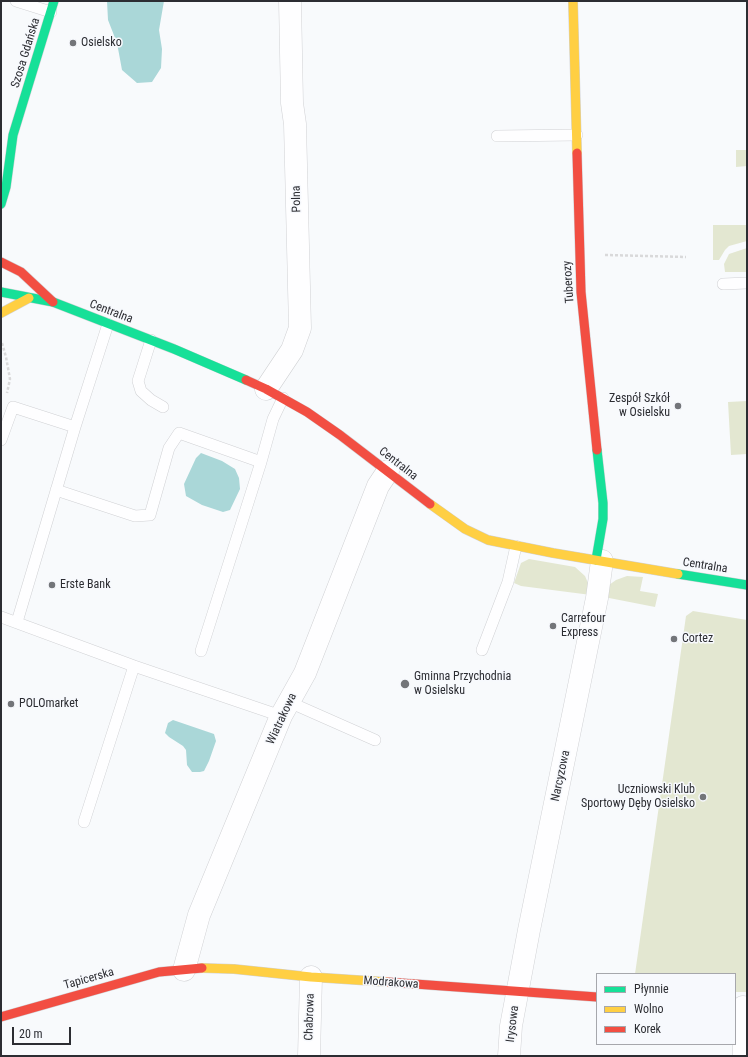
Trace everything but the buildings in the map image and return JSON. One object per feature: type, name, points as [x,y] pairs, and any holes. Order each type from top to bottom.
[{"type":"street","name":"Szosa Gdańska","points":[[1,204],[6,187],[13,135],[54,1]]},
{"type":"street","name":"Polna","points":[[274,394],[300,328],[295,124],[292,103],[290,1]]},
{"type":"street","name":"Tuberozy","points":[[573,1],[581,292],[603,503],[599,561]]},
{"type":"street","name":"Szosa Gdańska","points":[[1,152],[13,135]]},
{"type":"street","name":"Centralna","points":[[1,262],[21,272],[53,302]]},
{"type":"street","name":"Centralna","points":[[1,292],[53,302],[151,340],[274,394],[307,412],[330,428],[428,503],[465,529],[488,540],[599,561],[747,585]]},
{"type":"street","points":[[1,312],[29,298]]},
{"type":"street","name":"Wiatrakowa","points":[[184,970],[199,915],[285,709],[305,673],[378,486],[388,471]]},
{"type":"street","name":"Narcyzowa","points":[[518,991],[597,598],[599,561]]},
{"type":"street","name":"Modrakowa","points":[[184,970],[207,968],[234,969],[311,977],[596,997]]},
{"type":"street","name":"Tapicerska","points":[[1,1017],[159,972],[184,970]]},
{"type":"street","name":"Chabrowa","points":[[308,1056],[311,977]]},
{"type":"street","name":"Irysowa","points":[[509,1056],[511,1026],[518,991]]},
{"type":"street","points":[[742,1007],[744,1056]]},
{"type":"lane","points":[[16,1],[51,12]]},
{"type":"lane","points":[[497,136],[576,135]]},
{"type":"lane","points":[[722,284],[747,283]]},
{"type":"lane","points":[[17,622],[75,427],[108,324]]},
{"type":"lane","points":[[151,340],[138,381],[141,391],[151,400],[163,407]]},
{"type":"lane","points":[[201,651],[261,462],[273,419],[274,394]]},
{"type":"lane","points":[[1,440],[13,407],[75,427]]},
{"type":"lane","points":[[56,490],[135,516],[150,515],[169,448],[179,433],[261,462]]},
{"type":"lane","points":[[482,650],[508,582],[516,546]]},
{"type":"lane","points":[[1,617],[134,666],[285,709],[376,740]]},
{"type":"lane","points":[[84,822],[134,666]]},
{"type":"path","points":[[605,255],[686,257]]},
{"type":"path","points":[[2,343],[10,379],[5,402],[13,407]]},
{"type":"green space","points":[[736,150],[747,150],[747,166],[736,167]]},
{"type":"green space","points":[[713,225],[747,225],[747,241],[729,246],[719,260],[713,260]]},
{"type":"green space","points":[[747,248],[747,272],[725,272],[724,264],[729,254]]},
{"type":"green space","points":[[747,401],[747,454],[731,455],[728,402]]},
{"type":"green space","points":[[529,559],[575,567],[585,576],[591,595],[521,586],[514,583],[521,563]]},
{"type":"green space","points":[[627,576],[643,577],[640,591],[658,594],[655,607],[604,597],[609,585],[616,580]]},
{"type":"green space","name":"Uczniowski Klub Sportowy Dęby Osielsko","points":[[693,611],[747,620],[747,992],[736,992],[736,973],[635,973],[686,616]]},
{"type":"water","points":[[107,1],[164,1],[159,30],[162,49],[161,68],[152,82],[137,83],[122,70],[117,43],[108,20]]},
{"type":"water","points":[[201,453],[222,461],[235,469],[239,478],[240,489],[230,510],[223,512],[202,505],[186,496],[184,484],[196,458]]},
{"type":"water","points":[[173,720],[214,734],[216,741],[204,771],[192,772],[187,765],[186,750],[183,746],[165,733],[168,723]]},
{"type":"traffic: fast","points":[[1,204],[6,187],[13,135],[54,1]]},
{"type":"traffic: fast","points":[[1,292],[53,302],[174,349],[246,380]]},
{"type":"traffic: fast","points":[[596,560],[603,519],[603,503],[597,450]]},
{"type":"traffic: fast","points":[[678,574],[747,585]]},
{"type":"traffic: slow","points":[[573,1],[577,153]]},
{"type":"traffic: slow","points":[[1,313],[29,298]]},
{"type":"traffic: slow","points":[[430,504],[465,529],[488,540],[553,553],[678,574]]},
{"type":"traffic: slow","points":[[202,968],[234,969],[311,977],[387,982]]},
{"type":"traffic: jam","points":[[577,153],[581,292],[597,450]]},
{"type":"traffic: jam","points":[[1,262],[21,272],[53,302]]},
{"type":"traffic: jam","points":[[246,380],[266,389],[307,412],[340,435],[430,504]]},
{"type":"traffic: jam","points":[[1,1017],[159,972],[202,968]]},
{"type":"traffic: jam","points":[[387,982],[596,997]]},
{"type":"place","name":"Osielsko","points":[[73,43]]},
{"type":"place","name":"Zespół Szkół w Osielsku","points":[[678,406]]},
{"type":"place","name":"Erste Bank","points":[[52,585]]},
{"type":"place","name":"Carrefour Express","points":[[553,626]]},
{"type":"place","name":"Cortez","points":[[674,639]]},
{"type":"place","name":"Gminna Przychodnia w Osielsku","points":[[405,684]]},
{"type":"place","name":"POLOmarket","points":[[11,704]]},
{"type":"place","name":"Uczniowski Klub Sportowy Dęby Osielsko","points":[[703,797]]}]
